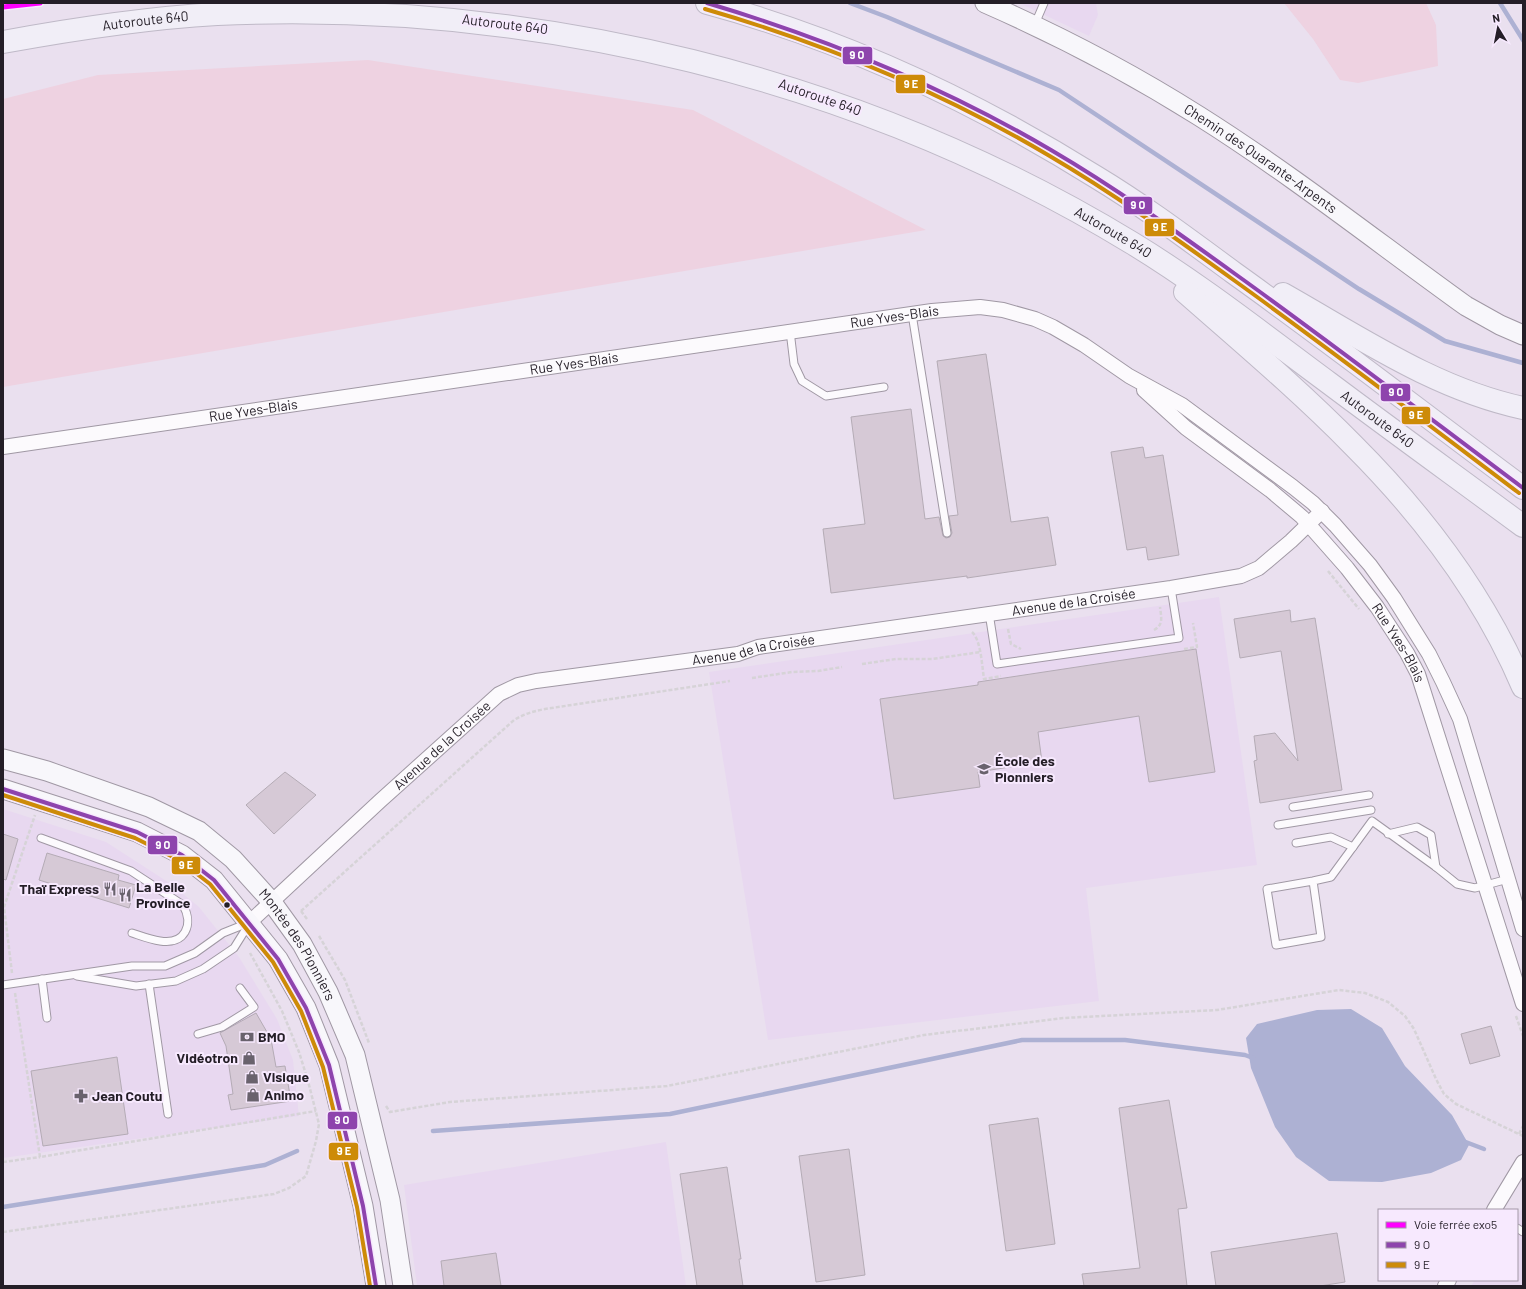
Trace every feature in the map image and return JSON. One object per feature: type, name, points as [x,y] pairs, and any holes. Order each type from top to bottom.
[{"type":"highway","points":[[707,3],[767,21],[855,54],[917,81],[984,113],[1097,177],[1192,242],[1284,308],[1523,488]]},
{"type":"highway","name":"Autoroute 640","points":[[3,42],[148,20],[217,14],[284,11],[355,12],[435,16],[512,24],[622,43],[715,64],[774,81],[888,122],[994,168],[1121,236],[1174,270],[1231,310],[1523,526]]},
{"type":"highway","points":[[1121,236],[1291,386],[1353,444],[1393,487],[1443,548],[1474,593],[1508,652],[1523,687]]},
{"type":"highway","points":[[1192,242],[1422,373],[1474,394],[1523,408]]},
{"type":"street","name":"Chemin des Quarante-Arpents","points":[[985,3],[1115,67],[1198,115],[1266,161],[1466,306],[1500,325],[1523,335]]},
{"type":"street","name":"Rue Yves-Blais","points":[[3,447],[912,314],[980,307],[1024,315],[1070,336],[1129,376],[1182,405],[1293,487],[1322,511],[1355,547],[1382,581],[1410,621],[1427,671],[1519,1009]]},
{"type":"street","name":"Rue Yves-Blais","points":[[1129,376],[1181,424],[1283,500],[1309,524],[1347,568],[1377,607],[1408,653],[1427,671],[1460,719],[1523,929]]},
{"type":"street","name":"Avenue de la Croisée","points":[[250,922],[380,801],[499,694],[518,685],[536,681],[738,654],[758,647],[1171,588],[1235,577],[1251,573],[1266,562],[1322,511]]},
{"type":"street","name":"Montée des Pionniers","points":[[3,759],[47,771],[149,807],[199,831],[233,859],[271,901],[302,944],[328,992],[355,1056],[390,1200],[404,1286]]},
{"type":"street","name":"Montée des Pionniers","points":[[3,789],[137,832],[182,855],[214,880],[278,958],[306,1008],[329,1065],[363,1206],[376,1286]]},
{"type":"street","points":[[1495,1209],[1523,1162]]},
{"type":"lane","points":[[1034,26],[1044,3]]},
{"type":"lane","points":[[912,314],[947,533]]},
{"type":"lane","points":[[790,331],[794,364],[802,381],[826,396],[884,387]]},
{"type":"lane","points":[[988,613],[997,664],[1179,638],[1171,588]]},
{"type":"lane","points":[[1293,807],[1369,795]]},
{"type":"lane","points":[[1278,825],[1371,810]]},
{"type":"lane","points":[[1312,881],[1321,937],[1276,945],[1267,889],[1331,877],[1372,821],[1457,884],[1475,888],[1508,879]]},
{"type":"lane","points":[[1388,834],[1417,827],[1431,835],[1436,867]]},
{"type":"lane","points":[[1296,843],[1332,837],[1353,847]]},
{"type":"lane","points":[[41,838],[130,871],[183,905],[187,912],[188,928],[185,933],[176,939],[160,941],[132,933]]},
{"type":"lane","points":[[3,985],[132,966],[165,966],[195,954],[223,933],[250,922]]},
{"type":"lane","points":[[71,975],[136,986],[176,981],[203,969],[234,948],[250,922]]},
{"type":"lane","points":[[42,979],[47,1018]]},
{"type":"lane","points":[[149,984],[168,1114]]},
{"type":"lane","points":[[198,1034],[222,1027],[254,1007],[240,988]]},
{"type":"path","points":[[1326,567],[1362,614]]},
{"type":"path","points":[[1153,630],[1158,628],[1160,625],[1160,607]]},
{"type":"path","points":[[862,664],[896,659],[932,659],[980,653],[976,635],[967,629]]},
{"type":"path","points":[[1008,629],[1011,644],[1020,648],[1027,648]]},
{"type":"path","name":"Avenue de la Croisée","points":[[752,678],[842,667]]},
{"type":"path","name":"Avenue de la Croisée","points":[[310,924],[301,911],[521,715],[545,709],[730,681]]},
{"type":"path","points":[[40,800],[4,907],[40,1157]]},
{"type":"path","points":[[314,930],[328,949],[345,980],[370,1044]]},
{"type":"path","points":[[3,1232],[274,1194],[289,1188],[306,1176],[316,1141],[318,1124],[316,1111],[299,1052],[282,1011],[250,954]]},
{"type":"path","points":[[386,1105],[390,1112],[450,1102],[666,1086],[924,1035],[1064,1018],[1217,1010],[1339,990],[1365,993],[1388,1002],[1405,1016],[1414,1029],[1444,1094],[1456,1104],[1523,1136]]},
{"type":"path","points":[[1519,1009],[1523,1036]]},
{"type":"path","points":[[3,1162],[316,1111]]},
{"type":"path","points":[[1519,1134],[1523,1126]]},
{"type":"shaded area","points":[[1019,3],[1096,3],[1098,15],[1089,36]]},
{"type":"shaded area","points":[[1284,3],[1426,3],[1436,25],[1438,66],[1358,83],[1340,80],[1313,39]]},
{"type":"shaded area","points":[[368,60],[693,110],[926,230],[3,387],[3,99],[98,75]]},
{"type":"shaded area","name":"École des Pionniers","points":[[1219,597],[1257,865],[1086,888],[1099,1001],[768,1040],[709,672]]},
{"type":"shaded area","points":[[3,809],[106,842],[171,884],[199,907],[239,957],[277,1019],[293,1060],[299,1116],[3,1158]]},
{"type":"shaded area","points":[[666,1142],[686,1286],[417,1286],[404,1185]]},
{"type":"shaded area","points":[[1523,1207],[1523,1286],[1471,1286],[1474,1281],[1518,1281],[1518,1214]]},
{"type":"water","points":[[1351,1009],[1382,1028],[1405,1066],[1452,1115],[1469,1145],[1461,1160],[1431,1173],[1382,1182],[1329,1181],[1296,1157],[1275,1127],[1251,1068],[1246,1038],[1257,1024],[1317,1010]]},
{"type":"building","points":[[986,354],[1011,522],[1048,517],[1056,565],[967,578],[967,576],[831,593],[823,529],[865,524],[851,417],[911,409],[925,519],[939,517],[943,536],[946,538],[950,537],[952,533],[949,516],[958,515],[937,361]]},
{"type":"building","points":[[1143,447],[1145,458],[1163,455],[1179,555],[1148,560],[1146,547],[1127,550],[1111,452]]},
{"type":"building","points":[[1290,610],[1291,622],[1315,618],[1342,790],[1260,803],[1254,761],[1257,760],[1254,736],[1275,733],[1298,761],[1281,651],[1240,658],[1234,619]]},
{"type":"building","points":[[1196,649],[1215,772],[1149,782],[1139,716],[1038,732],[1042,762],[978,772],[980,787],[894,799],[880,699],[978,685],[978,682]]},
{"type":"building","points":[[285,772],[316,795],[274,834],[246,805]]},
{"type":"building","points":[[3,834],[18,839],[6,880],[3,879]]},
{"type":"building","points":[[47,853],[119,875],[118,880],[136,885],[129,908],[39,880]]},
{"type":"building","points":[[256,1013],[271,1039],[276,1067],[285,1066],[291,1101],[231,1110],[228,1095],[233,1094],[226,1046],[220,1033]]},
{"type":"building","points":[[1491,1026],[1500,1056],[1470,1064],[1461,1034]]},
{"type":"building","points":[[117,1057],[128,1134],[43,1146],[31,1071]]},
{"type":"building","points":[[1169,1100],[1187,1208],[1178,1209],[1187,1286],[1084,1286],[1082,1274],[1140,1268],[1119,1108]]},
{"type":"building","points":[[1038,1118],[1055,1244],[1006,1251],[989,1125]]},
{"type":"building","points":[[849,1149],[865,1275],[816,1282],[799,1156]]},
{"type":"building","points":[[727,1167],[741,1259],[739,1259],[743,1286],[697,1286],[680,1174]]},
{"type":"building","points":[[1337,1233],[1345,1282],[1320,1286],[1216,1286],[1211,1252]]},
{"type":"building","points":[[496,1253],[501,1286],[444,1286],[441,1261]]},
{"type":"waterway","points":[[850,3],[887,17],[1059,90],[1359,289],[1445,341],[1523,363]]},
{"type":"waterway","points":[[1500,3],[1523,40]]},
{"type":"waterway","points":[[433,1131],[670,1114],[1022,1040],[1125,1040],[1245,1055],[1253,1058]]},
{"type":"waterway","points":[[1463,1141],[1484,1149]]},
{"type":"waterway","points":[[3,1207],[265,1165],[297,1151]]},
{"type":"rail line","name":"exo5","points":[[3,7],[40,3]]},
{"type":"transit line","points":[[707,3],[796,32],[884,66],[968,105],[1051,150],[1123,195],[1274,302],[1523,488]]},
{"type":"transit line","points":[[705,9],[794,38],[881,71],[966,110],[1048,155],[1120,200],[1271,307],[1519,493]]},
{"type":"transit line","points":[[3,789],[137,832],[182,855],[214,880],[278,959],[306,1008],[329,1065],[363,1206],[376,1286]]},
{"type":"transit line","points":[[3,795],[135,838],[179,860],[210,884],[273,962],[301,1011],[323,1067],[357,1207],[370,1286]]},
{"type":"place","name":"École des Pionniers","points":[[984,769]]},
{"type":"place","name":"Thaï Express","points":[[110,889]]},
{"type":"place","name":"La Belle Province","points":[[125,895]]},
{"type":"place","name":"BMO","points":[[247,1037]]},
{"type":"place","name":"Vidéotron","points":[[249,1058]]},
{"type":"place","name":"Visique","points":[[252,1077]]},
{"type":"place","name":"Animo","points":[[253,1095]]},
{"type":"place","name":"Jean Coutu","points":[[81,1096]]}]
